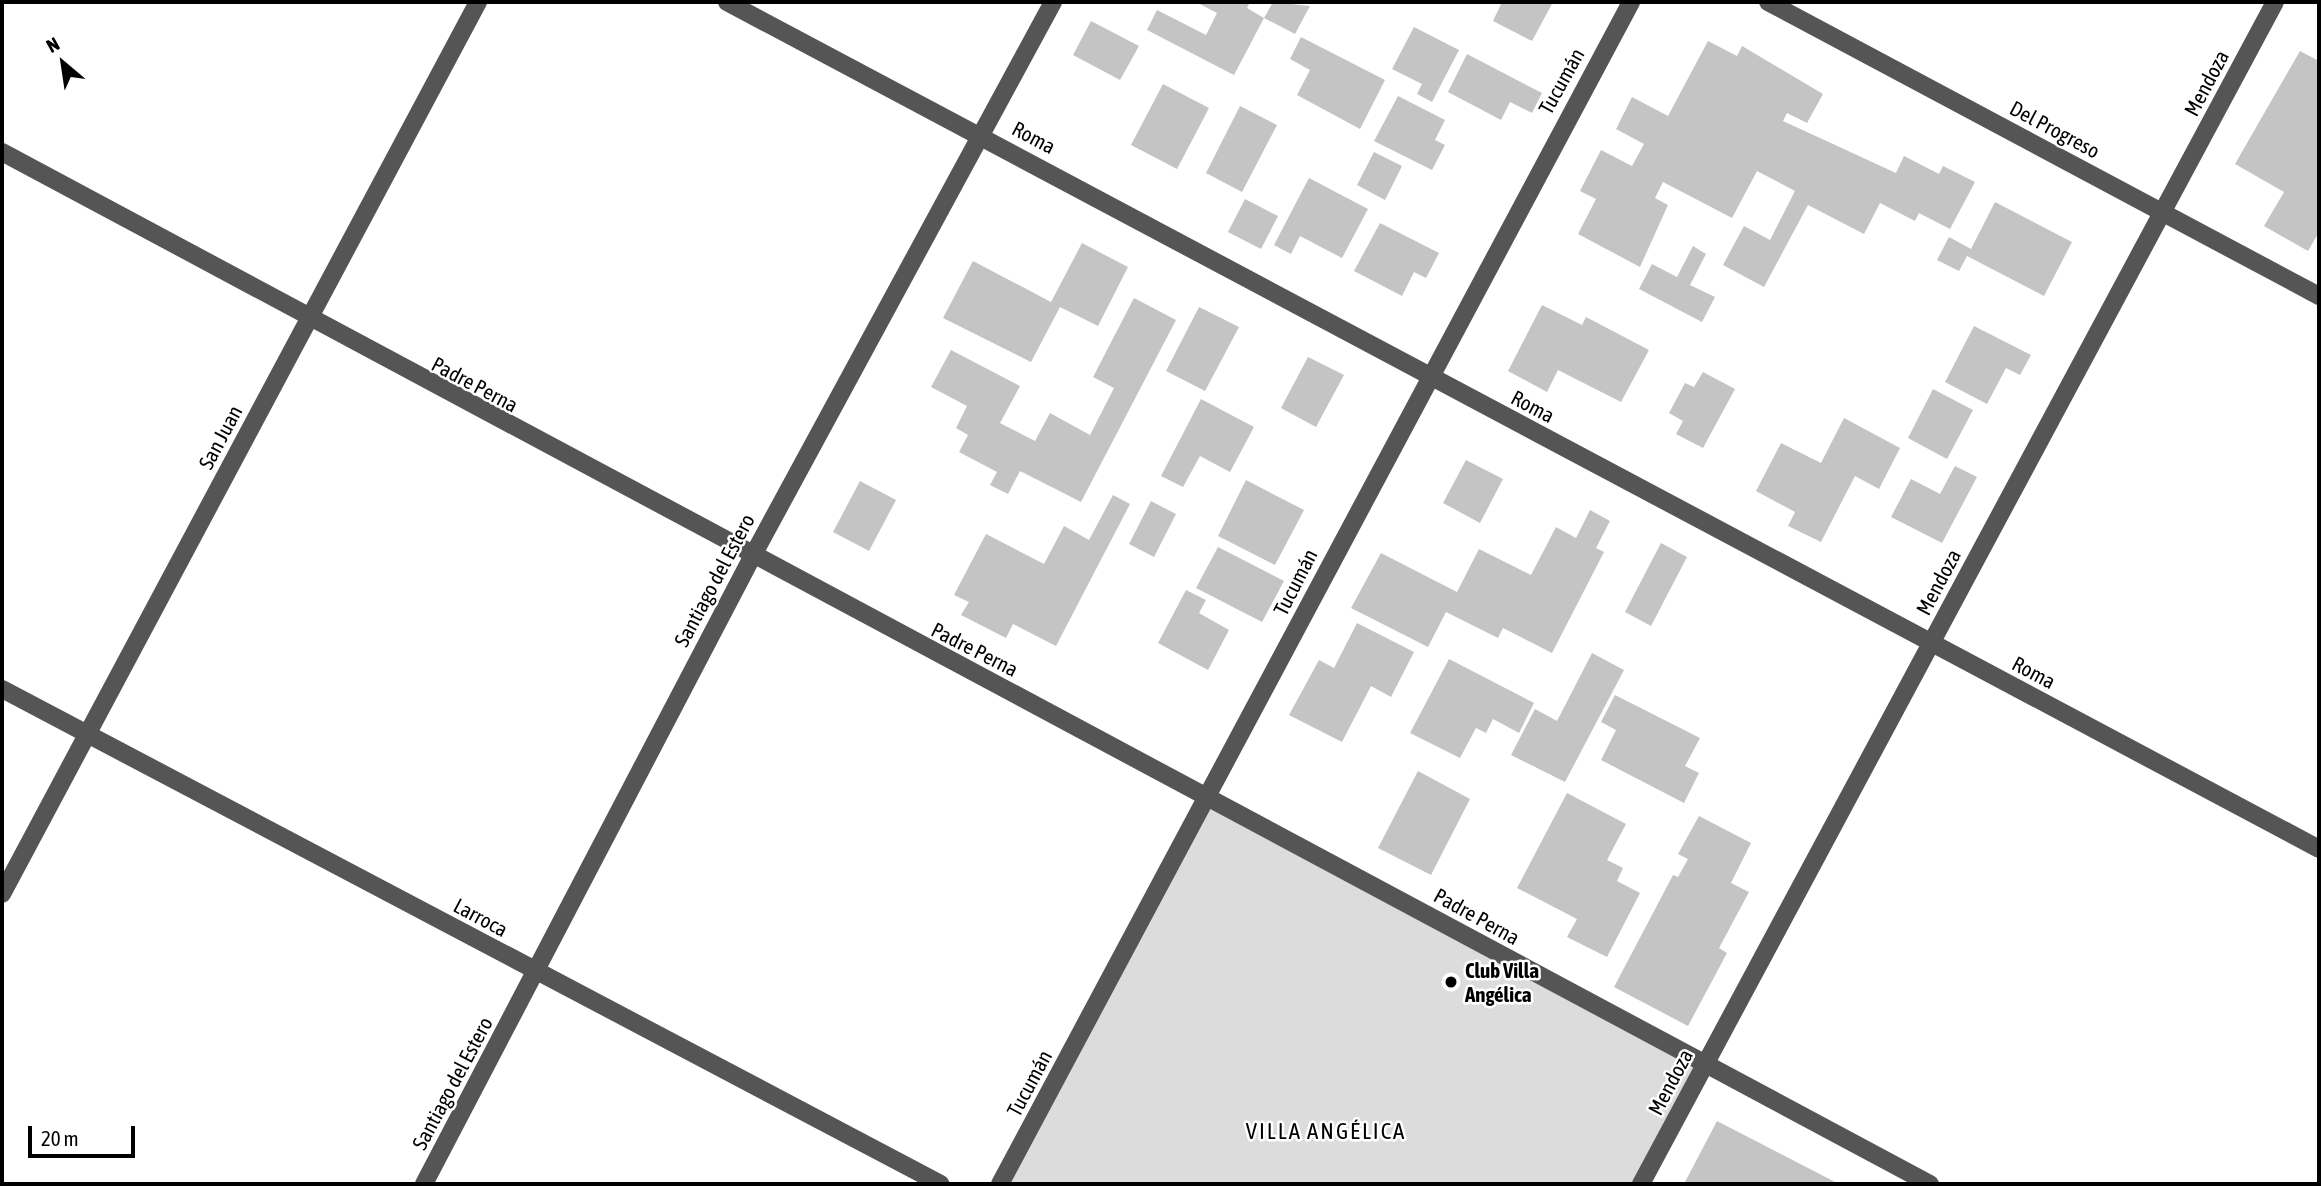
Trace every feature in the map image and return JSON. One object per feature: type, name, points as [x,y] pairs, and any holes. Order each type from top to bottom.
[{"type":"street","name":"San Juan","points":[[2,894],[478,2]]},
{"type":"street","name":"Roma","points":[[727,2],[980,134],[1427,376],[2319,849]]},
{"type":"street","name":"Santiago del Estero","points":[[424,1184],[751,559],[1053,2]]},
{"type":"street","name":"Tucumán","points":[[1000,1184],[1210,796],[1427,376],[1631,2]]},
{"type":"street","name":"Del Progreso","points":[[1768,2],[2319,296]]},
{"type":"street","name":"Mendoza","points":[[1641,1184],[2275,2]]},
{"type":"street","name":"Padre Perna","points":[[2,152],[751,559],[1210,796],[1704,1066],[1930,1184]]},
{"type":"street","name":"Larroca","points":[[2,689],[940,1184]]},
{"type":"shaded area","points":[[1210,796],[1704,1066],[1641,1184],[1000,1184]]},
{"type":"building","points":[[1196,2],[1250,2],[1247,8],[1264,18],[1234,75],[1147,30],[1157,10],[1206,35],[1217,13]]},
{"type":"building","points":[[1273,2],[1310,6],[1295,34],[1264,18]]},
{"type":"building","points":[[1502,2],[1553,2],[1532,41],[1493,21]]},
{"type":"building","points":[[1091,21],[1139,46],[1120,80],[1073,55]]},
{"type":"building","points":[[1414,27],[1459,50],[1432,102],[1417,94],[1422,84],[1392,69]]},
{"type":"building","points":[[1301,37],[1385,80],[1360,129],[1297,95],[1310,70],[1290,59]]},
{"type":"building","points":[[1708,41],[1737,56],[1742,46],[1823,94],[1807,123],[1787,113],[1783,121],[1896,173],[1904,156],[1939,174],[1943,166],[1975,182],[1950,229],[1919,213],[1915,221],[1880,203],[1864,234],[1808,205],[1764,287],[1723,265],[1744,226],[1770,240],[1795,191],[1757,171],[1732,218],[1663,182],[1655,198],[1668,205],[1640,267],[1578,234],[1596,199],[1580,191],[1601,150],[1632,166],[1644,144],[1616,129],[1632,97],[1668,116]]},
{"type":"building","points":[[2300,51],[2319,61],[2319,232],[2308,251],[2264,226],[2284,192],[2235,164]]},
{"type":"building","points":[[1467,54],[1542,93],[1532,113],[1510,102],[1501,120],[1448,92]]},
{"type":"building","points":[[1163,84],[1209,108],[1177,169],[1131,145]]},
{"type":"building","points":[[1398,96],[1445,120],[1435,140],[1445,145],[1432,170],[1374,141]]},
{"type":"building","points":[[1240,106],[1277,125],[1242,192],[1206,173]]},
{"type":"building","points":[[1374,152],[1402,166],[1385,200],[1357,185]]},
{"type":"building","points":[[1309,178],[1368,209],[1342,258],[1300,236],[1291,254],[1274,245]]},
{"type":"building","points":[[1245,199],[1278,216],[1261,249],[1228,232]]},
{"type":"building","points":[[1995,202],[2072,242],[2044,296],[1967,256],[1959,271],[1937,260],[1949,237],[1971,249]]},
{"type":"building","points":[[1380,223],[1439,253],[1426,278],[1414,272],[1402,296],[1354,271]]},
{"type":"building","points":[[1082,243],[1128,267],[1098,326],[1060,307],[1031,362],[943,318],[973,261],[1051,302]]},
{"type":"building","points":[[1693,246],[1706,254],[1690,285],[1715,297],[1702,322],[1639,289],[1652,264],[1677,277]]},
{"type":"building","points":[[1134,298],[1176,320],[1081,502],[1020,471],[1008,494],[990,485],[997,472],[959,452],[968,435],[956,428],[967,406],[931,387],[951,350],[1020,386],[1000,423],[1035,441],[1050,413],[1090,435],[1114,388],[1093,377]]},
{"type":"building","points":[[1542,305],[1582,325],[1586,317],[1649,350],[1621,402],[1558,370],[1547,392],[1508,371]]},
{"type":"building","points":[[1199,307],[1239,327],[1205,391],[1166,371]]},
{"type":"building","points":[[1974,326],[2031,355],[2020,375],[2006,368],[1987,404],[1945,382]]},
{"type":"building","points":[[1308,357],[1344,375],[1316,427],[1281,408]]},
{"type":"building","points":[[1703,372],[1735,389],[1703,448],[1676,434],[1683,421],[1669,413],[1685,383],[1694,387]]},
{"type":"building","points":[[1933,389],[1973,410],[1947,459],[1908,438]]},
{"type":"building","points":[[1201,399],[1254,427],[1230,472],[1200,456],[1183,487],[1161,476]]},
{"type":"building","points":[[1844,418],[1900,448],[1879,489],[1855,476],[1821,542],[1788,526],[1795,512],[1756,491],[1781,443],[1821,463]]},
{"type":"building","points":[[1466,460],[1503,479],[1480,523],[1443,503]]},
{"type":"building","points":[[1955,466],[1977,477],[1942,543],[1891,517],[1911,479],[1940,494]]},
{"type":"building","points":[[1246,480],[1304,510],[1275,565],[1218,536]]},
{"type":"building","points":[[860,481],[896,500],[869,551],[833,532]]},
{"type":"building","points":[[1113,495],[1130,504],[1056,646],[1013,624],[1006,638],[961,615],[969,602],[954,595],[986,534],[1044,564],[1064,526],[1089,540]]},
{"type":"building","points":[[1151,501],[1176,514],[1154,557],[1129,544]]},
{"type":"building","points":[[1590,510],[1610,521],[1596,548],[1604,552],[1552,653],[1503,628],[1498,638],[1446,612],[1428,647],[1351,608],[1381,553],[1457,592],[1479,549],[1531,575],[1556,527],[1576,538]]},
{"type":"building","points":[[1661,543],[1687,557],[1651,626],[1625,612]]},
{"type":"building","points":[[1218,547],[1284,581],[1262,622],[1196,588]]},
{"type":"building","points":[[1186,590],[1206,600],[1199,613],[1229,630],[1208,670],[1158,643]]},
{"type":"building","points":[[1357,623],[1414,652],[1391,697],[1371,686],[1342,742],[1289,715],[1319,660],[1334,668]]},
{"type":"building","points":[[1592,653],[1624,670],[1565,782],[1511,755],[1535,709],[1557,721]]},
{"type":"building","points":[[1449,659],[1534,703],[1519,733],[1493,719],[1486,733],[1476,728],[1460,758],[1410,733]]},
{"type":"building","points":[[1615,695],[1700,738],[1685,766],[1699,773],[1684,803],[1601,760],[1616,730],[1601,722]]},
{"type":"building","points":[[1418,771],[1470,799],[1431,875],[1378,848]]},
{"type":"building","points":[[1567,793],[1626,824],[1607,860],[1623,868],[1617,881],[1640,893],[1607,957],[1567,937],[1577,919],[1517,888]]},
{"type":"building","points":[[1699,816],[1751,843],[1731,883],[1749,892],[1719,948],[1727,953],[1688,1026],[1614,987],[1673,875],[1678,877],[1688,859],[1678,854]]},
{"type":"building","points":[[1717,1121],[1839,1184],[1684,1184]]},
{"type":"place","name":"Club Villa Angélica","points":[[1451,982]]},
{"type":"district","name":"VILLA ANGÉLICA","points":[[1326,1131]]}]
